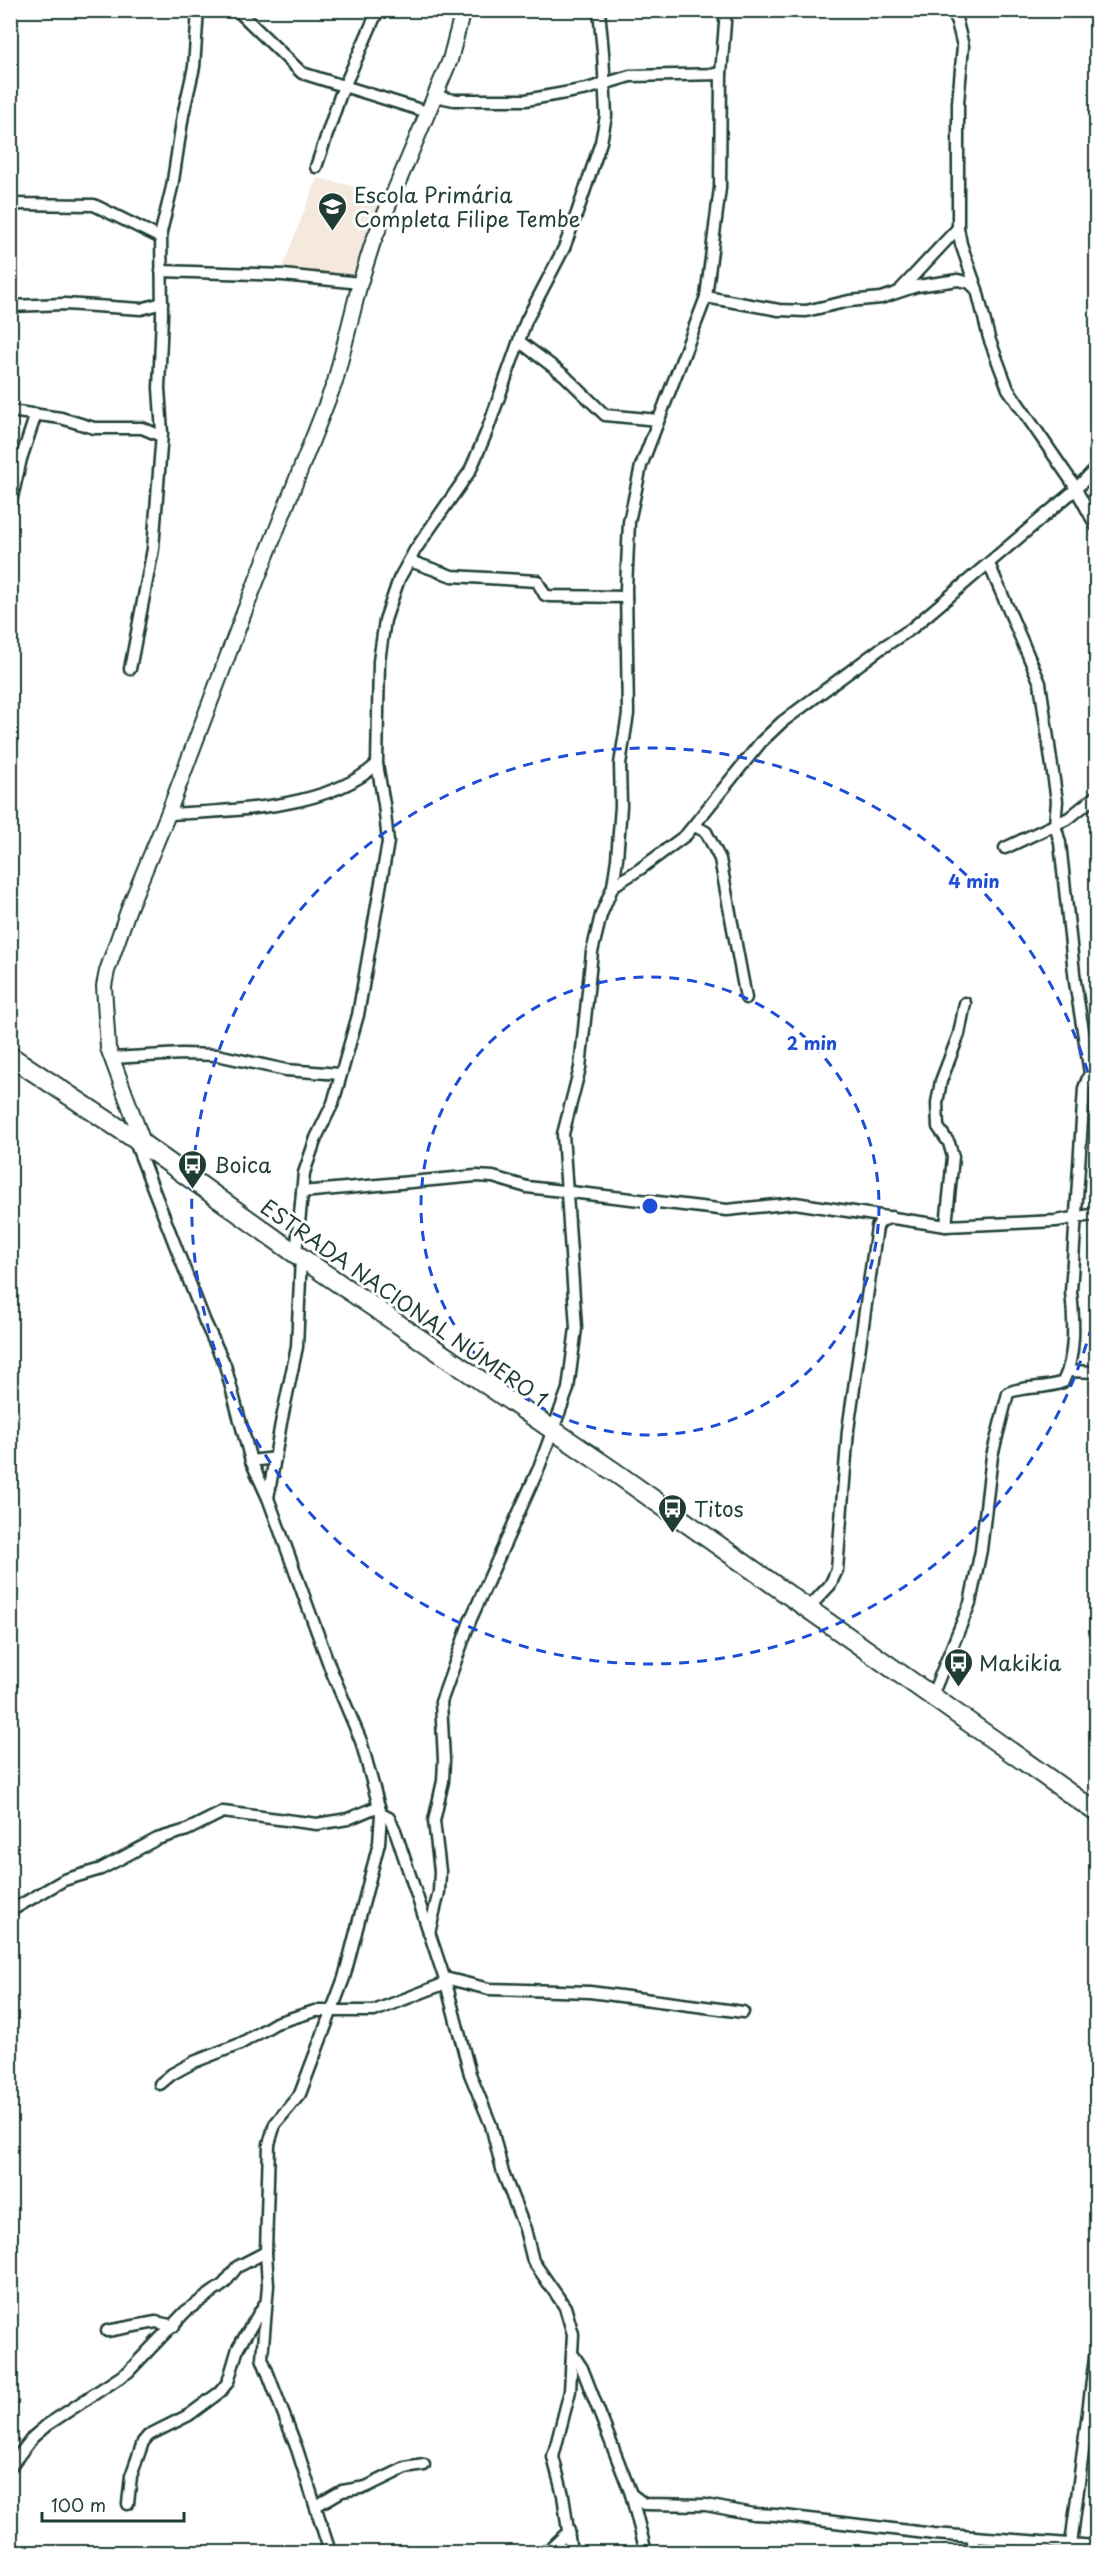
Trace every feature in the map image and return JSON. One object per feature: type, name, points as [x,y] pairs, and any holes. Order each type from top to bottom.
[{"type":"highway","name":"ESTRADA NACIONAL NÚMERO 1","points":[[10,1056],[139,1142],[298,1256],[685,1522],[1096,1812]]},
{"type":"street","points":[[130,669],[153,549],[161,436],[159,411],[162,303],[158,232],[172,187],[183,115],[193,76],[198,10]]},
{"type":"street","points":[[237,10],[302,73],[344,88],[427,112]]},
{"type":"street","points":[[316,167],[344,88],[378,10]]},
{"type":"street","points":[[330,2553],[297,2449],[262,2358],[268,2285],[266,2252],[269,2144],[272,2129],[300,2094],[344,1978],[380,1843],[380,1810],[361,1741],[331,1670],[268,1498],[251,1461],[225,1365],[205,1322],[139,1142],[108,1048],[104,1001],[107,971],[129,908],[168,814],[335,382],[360,283],[376,235],[450,60],[463,10]]},
{"type":"street","points":[[268,1498],[297,1347],[298,1256],[302,1192],[307,1160],[333,1103],[358,1015],[387,842],[384,804],[377,764],[381,640],[399,579],[470,471],[487,431],[526,321],[564,249],[601,142],[606,117],[599,10]]},
{"type":"street","points":[[429,1933],[439,1892],[440,1871],[434,1821],[443,1781],[441,1702],[471,1621],[553,1433],[568,1389],[576,1328],[563,1134],[580,1068],[592,952],[601,915],[613,886],[620,830],[620,764],[628,714],[626,597],[629,522],[641,466],[706,297],[720,188],[721,74],[726,10]]},
{"type":"street","points":[[954,10],[963,46],[958,104],[958,228],[961,244],[977,290],[989,338],[1008,389],[1076,489],[1096,526]]},
{"type":"street","points":[[434,96],[454,100],[526,100],[642,75],[721,74]]},
{"type":"street","points":[[10,204],[94,205],[158,232]]},
{"type":"street","points":[[897,292],[958,228]]},
{"type":"street","points":[[161,271],[283,275],[360,283]]},
{"type":"street","points":[[706,297],[779,310],[806,310],[849,301],[881,298],[917,286],[958,280],[965,280],[977,290]]},
{"type":"street","points":[[10,306],[65,304],[141,309],[162,303]]},
{"type":"street","points":[[520,342],[564,375],[605,415],[658,420]]},
{"type":"street","points":[[10,411],[61,418],[94,428],[142,428],[161,436]]},
{"type":"street","points":[[142,428],[154,420],[159,411]]},
{"type":"street","points":[[10,506],[21,459],[36,414]]},
{"type":"street","points":[[613,886],[640,870],[686,835],[761,742],[782,722],[911,629],[1076,489],[1096,468]]},
{"type":"street","points":[[410,561],[452,576],[537,581],[545,595],[549,596],[626,597]]},
{"type":"street","points":[[936,1686],[970,1603],[981,1550],[993,1456],[1008,1393],[1017,1388],[1049,1388],[1063,1382],[1068,1371],[1074,1318],[1071,1293],[1084,1088],[1090,1073],[1075,982],[1060,843],[1055,825],[1057,801],[1040,683],[989,564]]},
{"type":"street","points":[[168,814],[249,808],[320,795],[352,783],[377,764]]},
{"type":"street","points":[[1005,848],[1069,818],[1096,796]]},
{"type":"street","points":[[694,826],[706,832],[720,859],[746,998]]},
{"type":"street","points":[[946,1226],[953,1157],[949,1143],[938,1127],[937,1103],[941,1080],[959,1034],[965,1003]]},
{"type":"street","points":[[112,1058],[182,1054],[217,1055],[286,1070],[340,1074]]},
{"type":"street","points":[[302,1192],[476,1176],[493,1177],[527,1187],[728,1209],[795,1203],[946,1226],[1056,1221],[1096,1214]]},
{"type":"street","points":[[814,1602],[830,1585],[837,1570],[848,1430],[869,1276],[877,1227],[881,1221],[893,1217]]},
{"type":"street","points":[[1068,1371],[1096,1372]]},
{"type":"street","points":[[251,1461],[275,1458]]},
{"type":"street","points":[[380,1810],[389,1818],[395,1830],[445,1981],[470,2074],[491,2125],[510,2195],[519,2213],[533,2261],[565,2307],[573,2334],[574,2356],[567,2409],[554,2448],[571,2553]]},
{"type":"street","points":[[10,1911],[64,1880],[101,1869],[157,1839],[187,1830],[223,1812],[317,1824],[348,1819],[380,1810]]},
{"type":"street","points":[[160,2084],[171,2074],[194,2062],[240,2044],[270,2025],[315,2011],[383,2009],[445,1981],[489,1989],[590,1992],[743,2012]]},
{"type":"street","points":[[10,2467],[33,2437],[46,2425],[128,2372],[186,2311],[206,2299],[224,2284],[237,2267],[266,2252]]},
{"type":"street","points":[[128,2504],[131,2476],[143,2442],[149,2435],[189,2415],[220,2392],[228,2382],[238,2348],[266,2302]]},
{"type":"street","points":[[107,2331],[156,2322],[174,2326]]},
{"type":"street","points":[[1071,2548],[1096,2350]]},
{"type":"street","points":[[574,2356],[582,2368],[631,2494],[646,2553]]},
{"type":"street","points":[[316,2506],[342,2491],[366,2487],[385,2480],[405,2468],[424,2465]]},
{"type":"street","points":[[631,2494],[637,2500],[652,2505],[706,2505],[753,2514],[1071,2548],[1096,2546]]},
{"type":"street","points":[[549,2552],[569,2531]]},
{"type":"street","points":[[972,2553],[974,2537]]},
{"type":"shaded area","name":"Escola Primária Completa Filipe Tembe","points":[[317,178],[384,193],[354,279],[282,269]]},
{"type":"place","name":"Escola Primária Completa Filipe Tembe","points":[[333,232]]},
{"type":"place","name":"Boica","points":[[193,1190]]},
{"type":"place","name":"Titos","points":[[673,1534]]},
{"type":"place","name":"Makikia","points":[[958,1688]]}]
